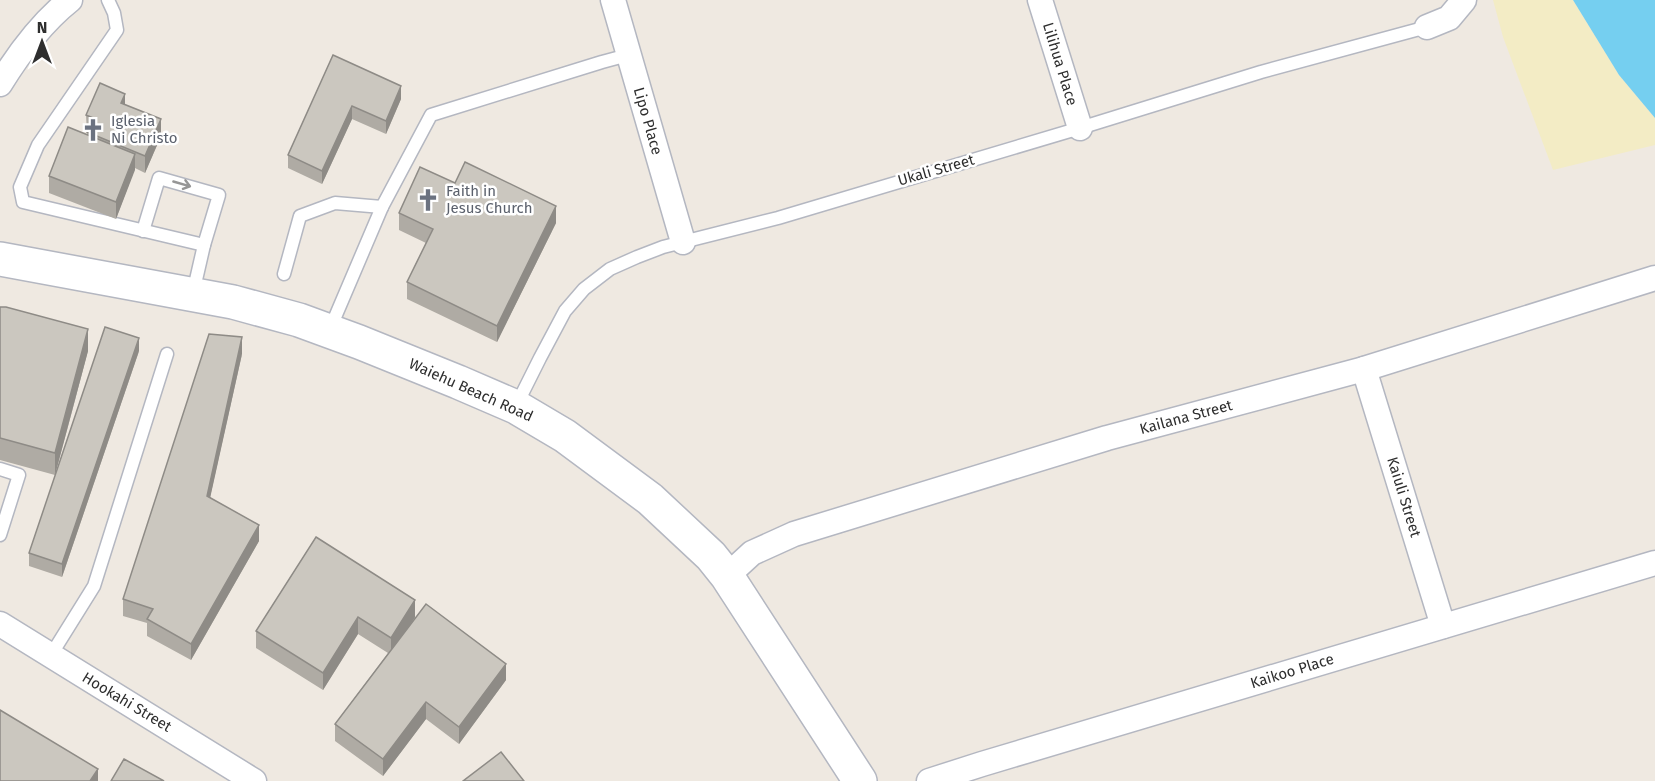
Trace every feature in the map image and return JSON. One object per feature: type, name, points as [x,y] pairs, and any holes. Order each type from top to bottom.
[{"type":"street","points":[[0,84],[14,60],[36,32],[70,0]]},
{"type":"street","name":"Lipo Place","points":[[613,0],[683,242]]},
{"type":"street","name":"Lilihua Place","points":[[1040,0],[1080,128]]},
{"type":"street","points":[[1427,27],[1449,18],[1464,0]]},
{"type":"street","name":"Waiehu Beach Road","points":[[0,259],[233,302],[299,320],[330,330],[516,407],[565,436],[650,499],[711,556],[727,576],[860,781]]},
{"type":"street","name":"Kailana Street","points":[[727,576],[752,553],[794,534],[1107,438],[1364,369],[1655,278]]},
{"type":"street","name":"Kaiuli Street","points":[[1364,369],[1443,626]]},
{"type":"street","name":"Kaikoo Place","points":[[929,781],[1655,563]]},
{"type":"street","name":"Hookahi Street","points":[[0,624],[254,781]]},
{"type":"lane","points":[[108,0],[114,13],[117,30],[38,145],[20,187],[23,202],[204,245]]},
{"type":"lane","name":"Ukali Street","points":[[516,407],[566,311],[584,289],[610,269],[663,247],[778,218],[1261,72],[1427,27]]},
{"type":"lane","points":[[330,330],[382,207],[431,116],[628,55]]},
{"type":"lane","points":[[143,231],[159,178],[219,195],[192,294]]},
{"type":"lane","points":[[284,274],[300,216],[335,203],[382,207]]},
{"type":"lane","points":[[51,656],[94,586],[167,354]]},
{"type":"lane","points":[[0,469],[19,475],[0,535]]},
{"type":"sand","points":[[1493,0],[1573,0],[1619,75],[1655,118],[1655,145],[1553,170],[1503,37]]},
{"type":"water","points":[[1573,0],[1655,0],[1655,118],[1619,75]]},
{"type":"building","points":[[333,55],[401,86],[386,121],[352,106],[322,171],[288,155]]},
{"type":"building","points":[[100,83],[125,94],[121,103],[161,119],[145,156],[87,132],[93,118],[86,115]]},
{"type":"building","points":[[68,127],[135,154],[116,202],[49,176]]},
{"type":"building","points":[[465,162],[556,206],[497,326],[407,282],[433,229],[399,213],[420,167],[455,183]]},
{"type":"building","points":[[0,307],[88,329],[55,453],[0,438]]},
{"type":"building","points":[[105,327],[139,338],[62,564],[29,553]]},
{"type":"building","points":[[209,334],[242,337],[207,496],[259,525],[191,644],[147,619],[153,609],[123,599]]},
{"type":"building","points":[[316,537],[415,600],[391,638],[358,617],[323,673],[256,631]]},
{"type":"building","points":[[426,604],[506,664],[459,727],[426,702],[383,759],[335,724]]},
{"type":"building","points":[[0,710],[98,769],[90,781],[0,781]]},
{"type":"building","points":[[501,752],[524,781],[463,781]]},
{"type":"building","points":[[124,759],[164,781],[111,781]]},
{"type":"place","name":"Iglesia Ni Christo","points":[[93,130]]},
{"type":"place","name":"Faith in Jesus Church","points":[[428,200]]}]
